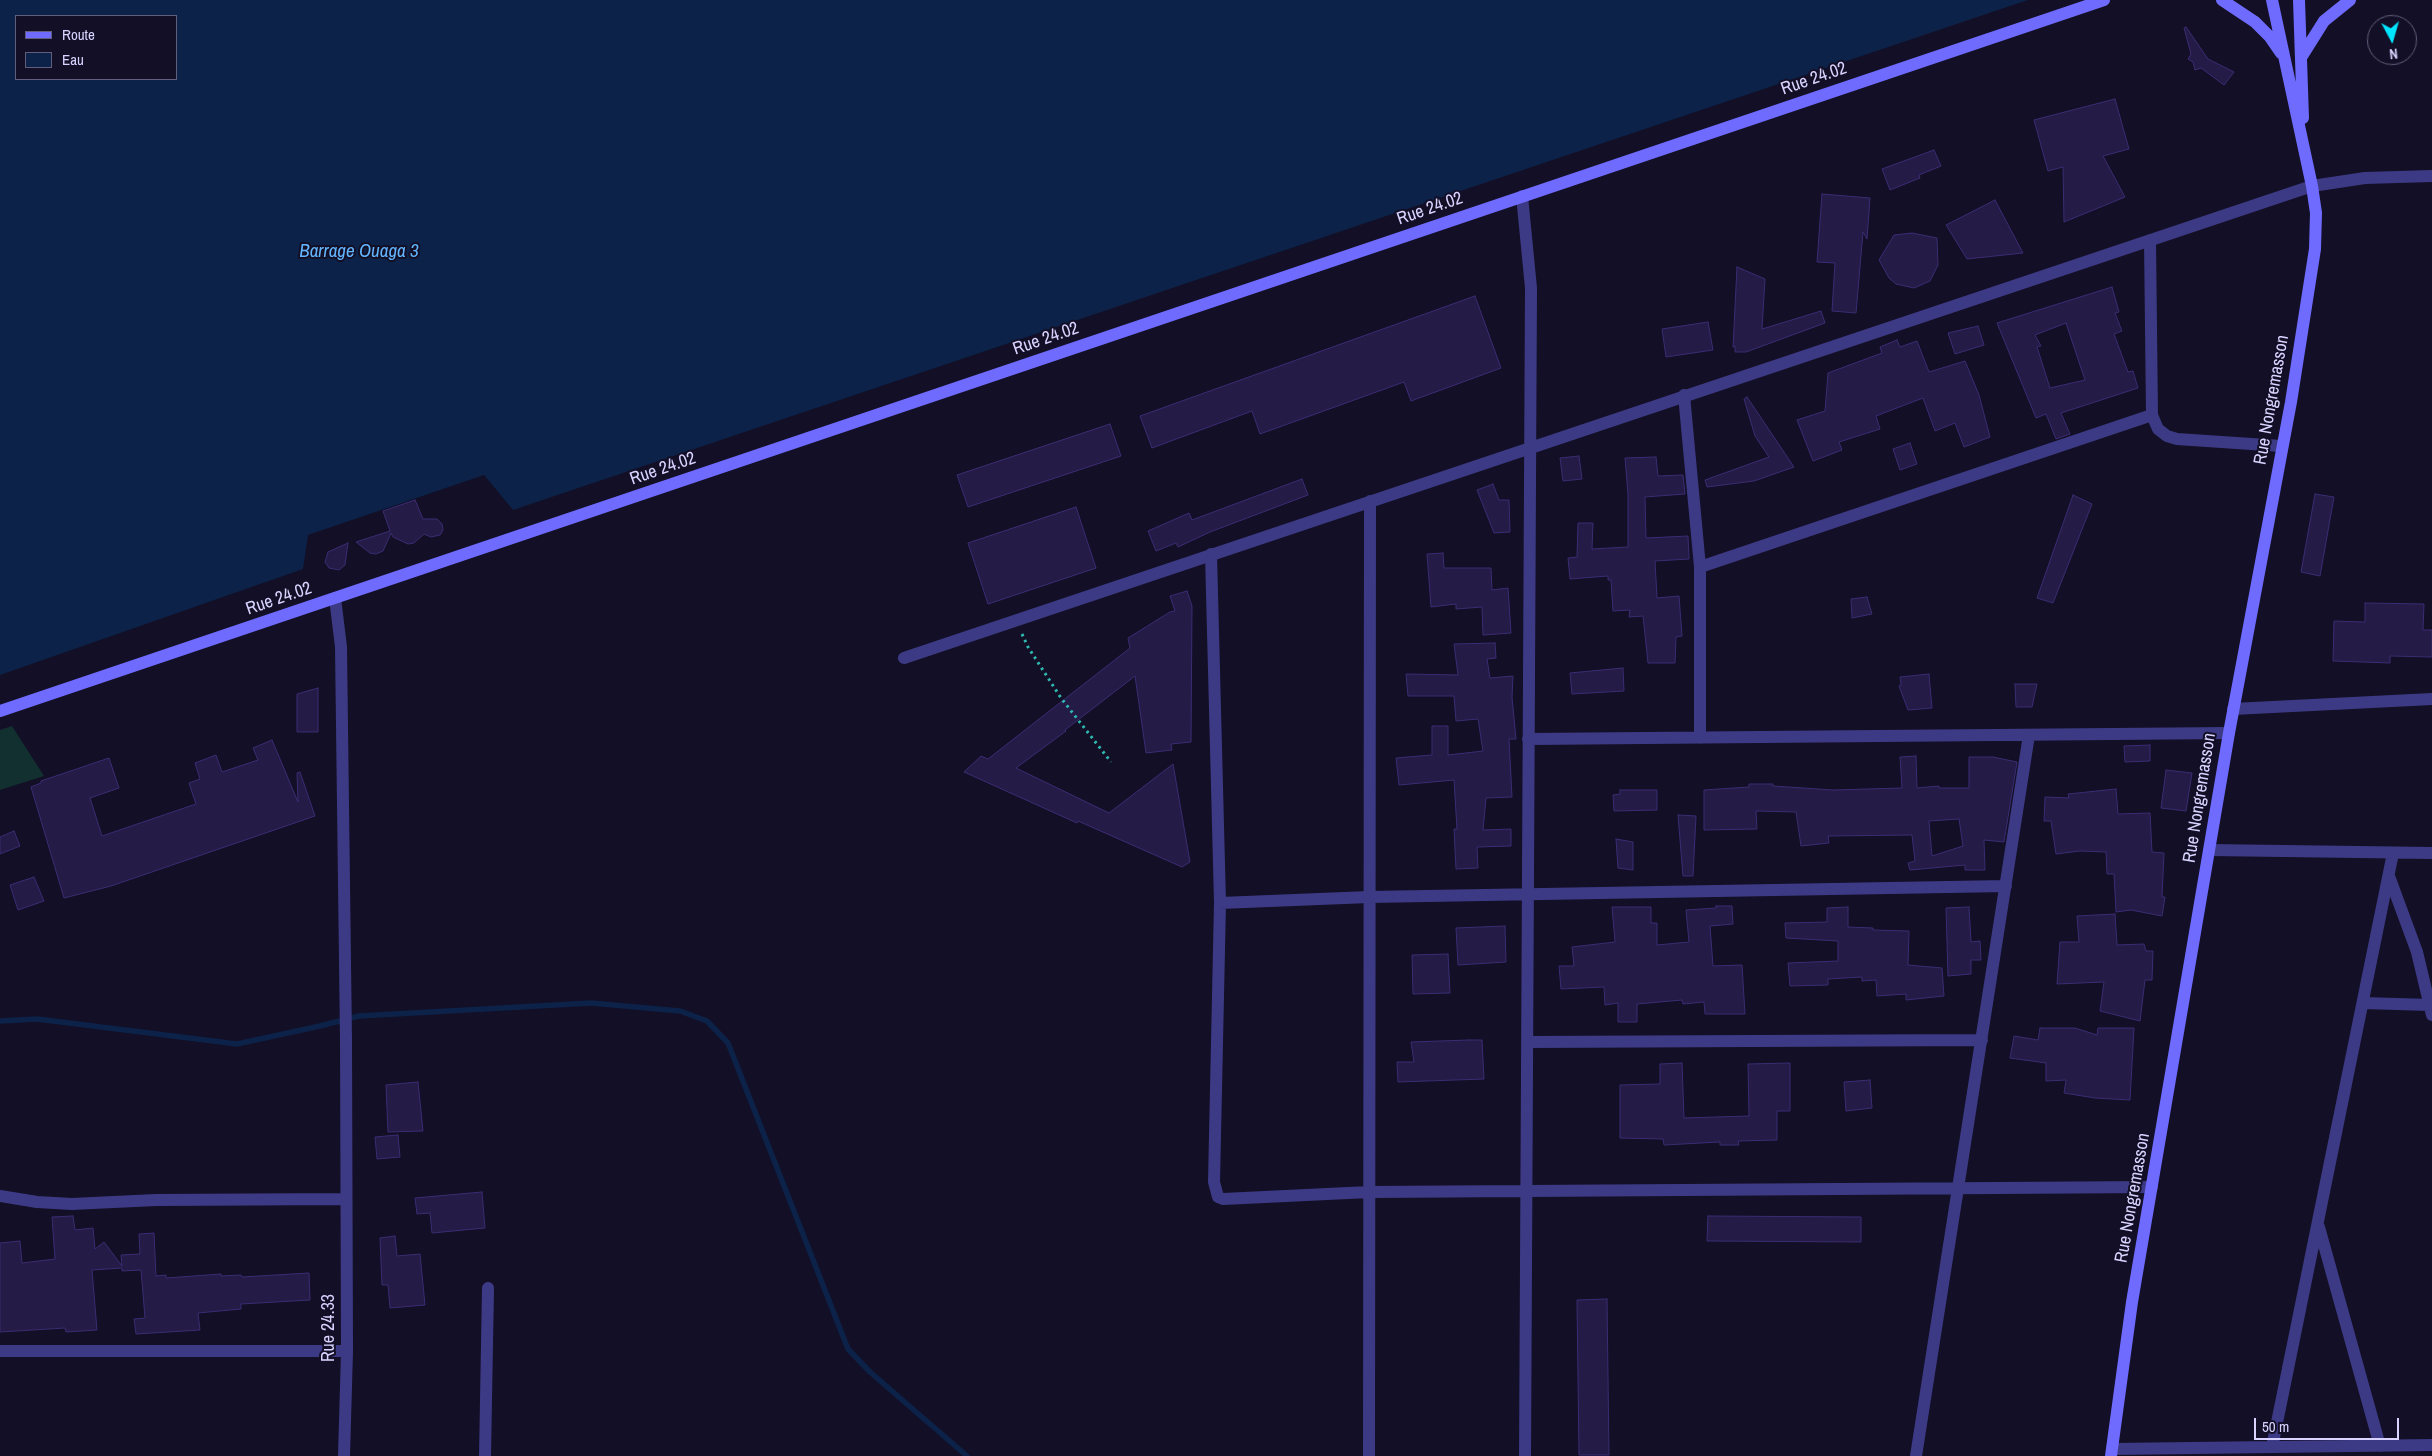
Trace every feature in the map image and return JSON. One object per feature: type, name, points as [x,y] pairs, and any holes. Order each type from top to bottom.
[{"type":"street","name":"Rue 24.02","points":[[0,712],[2104,0]]},
{"type":"street","points":[[2222,0],[2254,22],[2270,37],[2285,59]]},
{"type":"street","name":"Rue Nongremasson","points":[[2111,1453],[2132,1302],[2228,733],[2281,446],[2291,402],[2315,248],[2316,213],[2312,186],[2272,0]]},
{"type":"street","name":"Rue Nongremasson","points":[[2298,0],[2302,56],[2304,148]]},
{"type":"street","points":[[2302,56],[2324,21],[2350,0]]},
{"type":"street","points":[[904,658],[2312,186],[2365,178],[2432,176]]},
{"type":"street","points":[[1522,196],[1531,288],[1525,1456]]},
{"type":"street","points":[[2150,240],[2152,415],[2162,433],[2177,439],[2281,446]]},
{"type":"street","points":[[1684,395],[1700,567],[1700,738]]},
{"type":"street","points":[[1700,567],[2152,415]]},
{"type":"street","points":[[1369,1456],[1370,501]]},
{"type":"street","points":[[1211,554],[1220,904],[1214,1182],[1216,1193],[1223,1199],[1369,1192],[2152,1187]]},
{"type":"street","name":"Rue 24.33","points":[[335,598],[341,647],[346,1040],[347,1351],[344,1456]]},
{"type":"street","points":[[2233,709],[2432,699]]},
{"type":"street","points":[[1528,740],[2228,733]]},
{"type":"street","points":[[1916,1456],[2030,735]]},
{"type":"street","points":[[2209,850],[2432,853]]},
{"type":"street","points":[[2272,1447],[2393,853]]},
{"type":"street","points":[[2363,1003],[2431,1010],[2417,952],[2389,876]]},
{"type":"street","points":[[1220,904],[1369,897],[2006,886]]},
{"type":"street","points":[[1527,1042],[1982,1040]]},
{"type":"street","points":[[0,1196],[37,1202],[72,1204],[156,1200],[346,1199]]},
{"type":"street","points":[[2318,1223],[2380,1446]]},
{"type":"street","points":[[484,1456],[488,1288]]},
{"type":"street","points":[[0,1351],[347,1351]]},
{"type":"street","points":[[2111,1453],[2272,1447],[2432,1446]]},
{"type":"path","points":[[1016,620],[1028,647],[1061,698],[1111,762]]},
{"type":"green space","points":[[12,726],[44,776],[0,790],[0,730]]},
{"type":"water","name":"Barrage Ouaga 3","points":[[0,0],[2028,0],[513,510],[484,475],[308,535],[303,569],[0,675]]},
{"type":"building","points":[[2186,27],[2208,59],[2234,72],[2224,85],[2201,68],[2195,70],[2193,62],[2188,59],[2191,54],[2184,28]]},
{"type":"building","points":[[2115,99],[2129,149],[2103,156],[2125,197],[2064,222],[2063,167],[2048,171],[2034,120]]},
{"type":"building","points":[[1934,150],[1941,166],[1919,175],[1920,178],[1890,190],[1882,169]]},
{"type":"building","points":[[1822,194],[1870,198],[1867,239],[1863,232],[1856,313],[1832,311],[1835,263],[1817,262]]},
{"type":"building","points":[[1995,200],[2023,253],[1967,259],[1946,225]]},
{"type":"building","points":[[1912,233],[1937,238],[1938,265],[1930,281],[1914,288],[1896,284],[1889,278],[1879,260],[1894,235]]},
{"type":"building","points":[[1737,267],[1765,279],[1762,329],[1821,311],[1825,323],[1746,352],[1735,352],[1735,346],[1733,347]]},
{"type":"building","points":[[2112,287],[2119,312],[2115,313],[2122,331],[2114,334],[2128,372],[2133,371],[2138,388],[2061,413],[2070,434],[2056,439],[2046,414],[2036,418],[1997,323]],"holes":[[[2066,323],[2085,380],[2050,388],[2037,347],[2041,346],[2035,335]]]},
{"type":"building","points":[[1475,296],[1501,368],[1411,401],[1404,382],[1260,434],[1252,411],[1152,448],[1140,416]]},
{"type":"building","points":[[1708,322],[1713,350],[1666,357],[1662,329]]},
{"type":"building","points":[[1978,326],[1984,345],[1955,354],[1948,333]]},
{"type":"building","points":[[1897,340],[1900,347],[1917,341],[1929,372],[1965,361],[1979,395],[1990,437],[1964,447],[1955,423],[1935,431],[1923,398],[1876,416],[1880,429],[1839,442],[1842,450],[1813,461],[1797,420],[1825,411],[1828,373],[1882,353],[1880,347]]},
{"type":"building","points":[[1747,397],[1794,467],[1754,481],[1707,487],[1705,480],[1769,457],[1755,436],[1744,399]]},
{"type":"building","points":[[1110,424],[1121,456],[968,507],[957,475]]},
{"type":"building","points":[[1910,443],[1917,464],[1900,470],[1893,449]]},
{"type":"building","points":[[1579,456],[1582,479],[1563,481],[1560,458]]},
{"type":"building","points":[[1656,457],[1658,476],[1683,475],[1685,494],[1645,497],[1646,538],[1688,536],[1689,559],[1655,561],[1657,598],[1679,596],[1682,636],[1676,637],[1675,663],[1648,663],[1643,616],[1629,617],[1630,610],[1613,611],[1611,580],[1608,580],[1608,576],[1570,579],[1568,558],[1577,557],[1578,523],[1593,523],[1592,549],[1628,547],[1628,494],[1625,458]]},
{"type":"building","points":[[1302,479],[1308,495],[1210,532],[1178,547],[1176,543],[1156,551],[1148,531],[1189,513],[1192,520]]},
{"type":"building","points":[[1493,484],[1499,500],[1509,500],[1510,532],[1494,533],[1477,490]]},
{"type":"building","points":[[2315,494],[2334,497],[2320,576],[2301,572]]},
{"type":"building","points":[[2073,495],[2092,504],[2053,603],[2037,598]]},
{"type":"building","points":[[415,500],[423,519],[437,519],[442,524],[443,530],[440,535],[431,537],[424,534],[414,543],[408,544],[393,537],[391,533],[383,551],[376,554],[370,553],[356,542],[390,531],[383,511]]},
{"type":"building","points":[[1076,507],[1096,568],[988,604],[968,543]]},
{"type":"building","points":[[348,543],[345,565],[339,570],[329,568],[325,562],[328,552]]},
{"type":"building","points":[[1443,553],[1444,568],[1491,568],[1492,590],[1508,588],[1511,633],[1483,635],[1482,607],[1456,609],[1456,604],[1431,607],[1427,554]]},
{"type":"building","points":[[1187,591],[1192,606],[1191,742],[1171,744],[1172,750],[1146,753],[1135,676],[1016,768],[1109,813],[1173,764],[1190,862],[1182,867],[1078,821],[1077,823],[964,772],[981,756],[988,759],[1130,648],[1128,638],[1170,612],[1175,611],[1170,596]]},
{"type":"building","points":[[1867,597],[1872,614],[1852,618],[1851,599]]},
{"type":"building","points":[[2365,603],[2424,604],[2423,630],[2432,630],[2432,657],[2390,656],[2390,663],[2333,661],[2334,621],[2365,622]]},
{"type":"building","points":[[1495,643],[1496,658],[1487,659],[1490,678],[1513,676],[1512,697],[1516,739],[1509,739],[1512,797],[1486,798],[1483,830],[1511,829],[1511,846],[1477,847],[1478,868],[1456,869],[1454,829],[1457,829],[1454,780],[1399,785],[1396,758],[1432,755],[1432,726],[1448,726],[1448,755],[1483,751],[1478,719],[1456,721],[1454,696],[1408,696],[1406,674],[1458,675],[1454,644]]},
{"type":"building","points":[[1623,668],[1624,691],[1572,694],[1570,673]]},
{"type":"building","points":[[1929,674],[1932,708],[1908,710],[1899,686],[1901,685],[1900,677]]},
{"type":"building","points":[[2015,684],[2037,684],[2032,707],[2016,707]]},
{"type":"building","points":[[318,688],[318,732],[297,732],[297,694]]},
{"type":"building","points":[[272,740],[298,802],[297,773],[300,772],[315,816],[111,886],[64,898],[31,787],[41,783],[41,781],[109,758],[119,788],[90,798],[102,836],[196,804],[189,783],[200,779],[195,763],[216,755],[222,772],[258,760],[253,748]]},
{"type":"building","points":[[2150,745],[2150,761],[2125,762],[2124,746]]},
{"type":"building","points":[[1916,756],[1917,788],[1939,786],[1939,788],[1969,788],[1969,757],[1993,757],[2017,762],[2004,842],[1984,840],[1985,870],[1965,870],[1965,865],[1910,870],[1908,863],[1915,861],[1912,835],[1828,836],[1829,843],[1801,846],[1796,812],[1756,811],[1757,829],[1704,830],[1704,790],[1749,787],[1749,784],[1773,784],[1773,786],[1833,790],[1902,788],[1900,757]],"holes":[[[1959,819],[1963,846],[1932,856],[1929,821]]]},
{"type":"building","points":[[2166,770],[2192,773],[2186,811],[2161,808]]},
{"type":"building","points":[[2116,789],[2118,814],[2150,813],[2152,852],[2164,853],[2162,897],[2165,897],[2162,916],[2131,910],[2116,912],[2114,874],[2107,874],[2106,852],[2080,851],[2056,854],[2051,821],[2044,821],[2045,797],[2069,798],[2068,794]]},
{"type":"building","points":[[1620,790],[1657,790],[1657,810],[1614,811],[1613,795],[1620,794]]},
{"type":"building","points":[[1678,815],[1696,816],[1693,876],[1683,876]]},
{"type":"building","points":[[14,831],[20,846],[0,854],[0,837]]},
{"type":"building","points":[[1616,839],[1633,842],[1633,870],[1618,868]]},
{"type":"building","points":[[34,877],[44,901],[18,910],[10,885]]},
{"type":"building","points":[[1716,906],[1732,906],[1733,924],[1710,926],[1713,966],[1742,965],[1745,1014],[1705,1014],[1704,1002],[1683,1004],[1682,1000],[1637,1004],[1637,1022],[1618,1022],[1618,1003],[1605,1005],[1604,987],[1561,989],[1559,966],[1574,966],[1572,947],[1615,942],[1612,907],[1651,907],[1651,923],[1657,923],[1657,945],[1689,942],[1686,910],[1716,908]]},
{"type":"building","points":[[1848,907],[1848,927],[1909,931],[1908,965],[1942,968],[1944,996],[1906,1000],[1906,994],[1877,996],[1876,980],[1862,981],[1862,977],[1828,979],[1828,985],[1790,986],[1788,963],[1838,961],[1838,941],[1786,938],[1785,923],[1827,922],[1827,908]]},
{"type":"building","points":[[1969,907],[1971,942],[1980,941],[1981,960],[1971,960],[1971,974],[1948,976],[1946,908]]},
{"type":"building","points":[[2115,914],[2117,945],[2144,944],[2146,951],[2153,951],[2152,980],[2145,980],[2140,1021],[2100,1011],[2104,982],[2057,984],[2060,942],[2079,942],[2077,916]]},
{"type":"building","points":[[1505,926],[1506,962],[1458,965],[1456,928]]},
{"type":"building","points":[[1448,954],[1450,993],[1413,994],[1412,955]]},
{"type":"building","points":[[2040,1028],[2075,1028],[2097,1035],[2098,1028],[2134,1028],[2130,1100],[2095,1098],[2064,1093],[2066,1080],[2046,1081],[2046,1063],[2010,1058],[2014,1036],[2038,1040]]},
{"type":"building","points":[[1482,1040],[1484,1079],[1398,1082],[1397,1062],[1414,1062],[1411,1042]]},
{"type":"building","points":[[1682,1063],[1684,1118],[1749,1116],[1748,1064],[1790,1063],[1790,1111],[1777,1111],[1777,1140],[1738,1141],[1739,1145],[1720,1145],[1720,1142],[1664,1145],[1663,1139],[1620,1138],[1620,1085],[1660,1084],[1660,1064]]},
{"type":"building","points":[[1870,1080],[1872,1108],[1846,1111],[1844,1082]]},
{"type":"building","points":[[418,1082],[423,1131],[388,1132],[386,1085]]},
{"type":"building","points":[[398,1135],[400,1157],[377,1159],[375,1137]]},
{"type":"building","points":[[482,1192],[485,1228],[432,1233],[430,1213],[417,1214],[415,1198]]},
{"type":"building","points":[[73,1216],[75,1230],[93,1228],[95,1249],[104,1242],[122,1266],[121,1255],[140,1254],[139,1234],[154,1233],[156,1276],[166,1275],[166,1278],[221,1274],[221,1276],[241,1275],[242,1277],[309,1273],[310,1300],[241,1304],[241,1309],[198,1313],[200,1330],[136,1334],[134,1319],[145,1318],[141,1270],[122,1271],[122,1268],[92,1270],[97,1330],[66,1332],[65,1328],[0,1332],[0,1243],[20,1241],[22,1263],[55,1259],[52,1217]]},
{"type":"building","points":[[1708,1216],[1861,1217],[1861,1242],[1707,1241]]},
{"type":"building","points":[[395,1236],[397,1256],[420,1254],[425,1305],[390,1308],[388,1285],[382,1285],[380,1238]]},
{"type":"building","points":[[1607,1299],[1609,1455],[1579,1455],[1577,1300]]},
{"type":"waterway","points":[[0,1021],[37,1019],[237,1044],[359,1016],[591,1003],[680,1011],[707,1021],[728,1043],[848,1349],[870,1372],[967,1456]]}]
